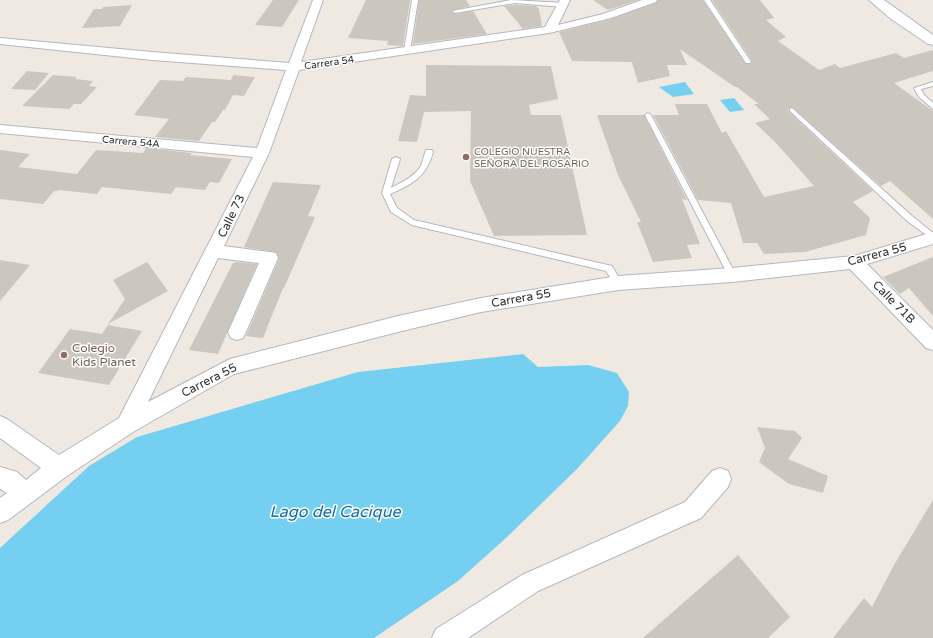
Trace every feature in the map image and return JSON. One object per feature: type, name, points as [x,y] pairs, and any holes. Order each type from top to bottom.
[{"type":"street","name":"Calle 73","points":[[126,425],[262,153],[292,67],[318,0]]},
{"type":"street","name":"Carrera 54","points":[[0,41],[152,56],[292,67],[549,30],[607,16],[652,0]]},
{"type":"street","points":[[876,0],[896,16],[933,41]]},
{"type":"street","points":[[549,30],[565,2]]},
{"type":"street","name":"Carrera 54A","points":[[0,129],[262,153]]},
{"type":"street","name":"Carrera 55","points":[[0,512],[59,468],[126,425],[230,367],[398,324],[482,305],[618,283],[732,275],[854,262],[933,238]]},
{"type":"street","points":[[214,251],[270,258],[237,332]]},
{"type":"street","name":"Calle 71B","points":[[854,262],[933,342]]},
{"type":"street","points":[[0,426],[59,468]]},
{"type":"street","points":[[0,478],[9,480],[26,494]]},
{"type":"street","points":[[445,638],[530,583],[693,510],[720,479]]},
{"type":"lane","points":[[407,51],[415,0]]},
{"type":"lane","points":[[707,0],[748,62]]},
{"type":"lane","points":[[455,11],[515,1],[565,2]]},
{"type":"lane","points":[[933,84],[917,88],[921,96],[933,107]]},
{"type":"lane","points":[[792,110],[909,218],[933,238]]},
{"type":"lane","points":[[648,115],[732,275]]},
{"type":"lane","points":[[386,193],[410,182],[423,171],[427,163],[429,152]]},
{"type":"lane","points":[[396,160],[386,193],[394,210],[412,222],[609,268],[618,283]]},
{"type":"water","points":[[685,82],[694,94],[673,97],[659,87]]},
{"type":"water","points":[[734,98],[744,110],[730,112],[720,100]]},
{"type":"water","name":"Lago del Cacique","points":[[523,354],[538,367],[588,365],[617,373],[629,392],[628,406],[620,421],[577,469],[506,538],[458,581],[374,638],[0,638],[0,548],[89,466],[137,437],[358,372]]},
{"type":"building","points":[[273,0],[299,0],[282,27],[255,25]]},
{"type":"building","points":[[366,0],[410,0],[403,46],[387,45],[388,41],[348,38]]},
{"type":"building","points":[[419,0],[466,0],[470,6],[451,11],[455,14],[473,11],[487,34],[413,44]]},
{"type":"building","points":[[593,0],[638,0],[608,10]]},
{"type":"building","points":[[658,0],[703,0],[746,64],[751,64],[752,61],[712,0],[760,0],[774,18],[766,20],[786,37],[778,41],[819,70],[835,64],[840,68],[896,53],[904,58],[933,50],[933,71],[894,83],[933,111],[933,219],[890,181],[881,186],[792,107],[788,109],[789,112],[873,191],[853,202],[870,218],[866,235],[805,252],[764,254],[757,243],[743,243],[731,203],[698,200],[653,115],[679,115],[675,104],[707,104],[722,133],[726,131],[764,197],[814,186],[777,144],[755,123],[770,119],[754,104],[759,104],[737,87],[680,49],[687,65],[667,65],[670,76],[638,83],[632,62],[572,61],[559,32],[611,19],[656,3]]},
{"type":"building","points":[[132,5],[120,26],[82,28],[94,9]]},
{"type":"building","points":[[504,6],[536,6],[539,9],[542,26],[523,29]]},
{"type":"building","points":[[426,65],[551,66],[558,99],[529,105],[531,115],[561,115],[587,235],[494,236],[470,181],[471,111],[424,112],[417,142],[398,141],[410,95],[426,96]]},
{"type":"building","points":[[27,71],[49,73],[35,90],[11,89]]},
{"type":"building","points":[[53,75],[77,77],[75,79],[93,81],[89,86],[97,87],[81,104],[74,104],[69,109],[22,106]]},
{"type":"building","points":[[233,75],[255,77],[244,96],[233,95],[225,110],[223,110],[215,122],[212,122],[199,141],[155,137],[169,119],[134,115],[160,80],[183,81],[186,77],[231,80]]},
{"type":"building","points":[[597,115],[644,115],[687,200],[682,199],[700,244],[687,245],[692,258],[653,262],[637,222],[641,222],[618,175]]},
{"type":"building","points":[[146,148],[192,153],[190,155],[232,159],[219,183],[210,182],[205,190],[176,187],[171,194],[102,187],[97,194],[59,190],[54,191],[43,204],[0,199],[0,150],[30,154],[18,167],[77,174],[96,150],[143,153]]},
{"type":"building","points":[[273,182],[321,185],[308,216],[315,217],[283,288],[263,338],[246,336],[279,259],[276,252],[244,247]]},
{"type":"building","points":[[933,257],[933,316],[909,288],[900,294],[883,277]]},
{"type":"building","points":[[0,260],[30,265],[0,301]]},
{"type":"building","points":[[147,262],[168,291],[108,324],[125,299],[113,280]]},
{"type":"building","points":[[233,263],[257,264],[218,354],[189,350]]},
{"type":"building","points":[[108,325],[142,331],[109,385],[38,373],[70,329],[102,334]]},
{"type":"building","points":[[757,427],[795,431],[802,438],[788,459],[828,476],[823,493],[789,484],[759,462],[765,448]]},
{"type":"building","points":[[933,500],[933,638],[833,638],[864,598],[872,607],[894,565]]},
{"type":"building","points":[[738,555],[790,617],[768,638],[643,638]]},
{"type":"place","name":"COLEGIO NUESTRA SEÑORA DEL ROSARIO","points":[[466,157]]},
{"type":"place","name":"Colegio Kids Planet","points":[[64,355]]}]
